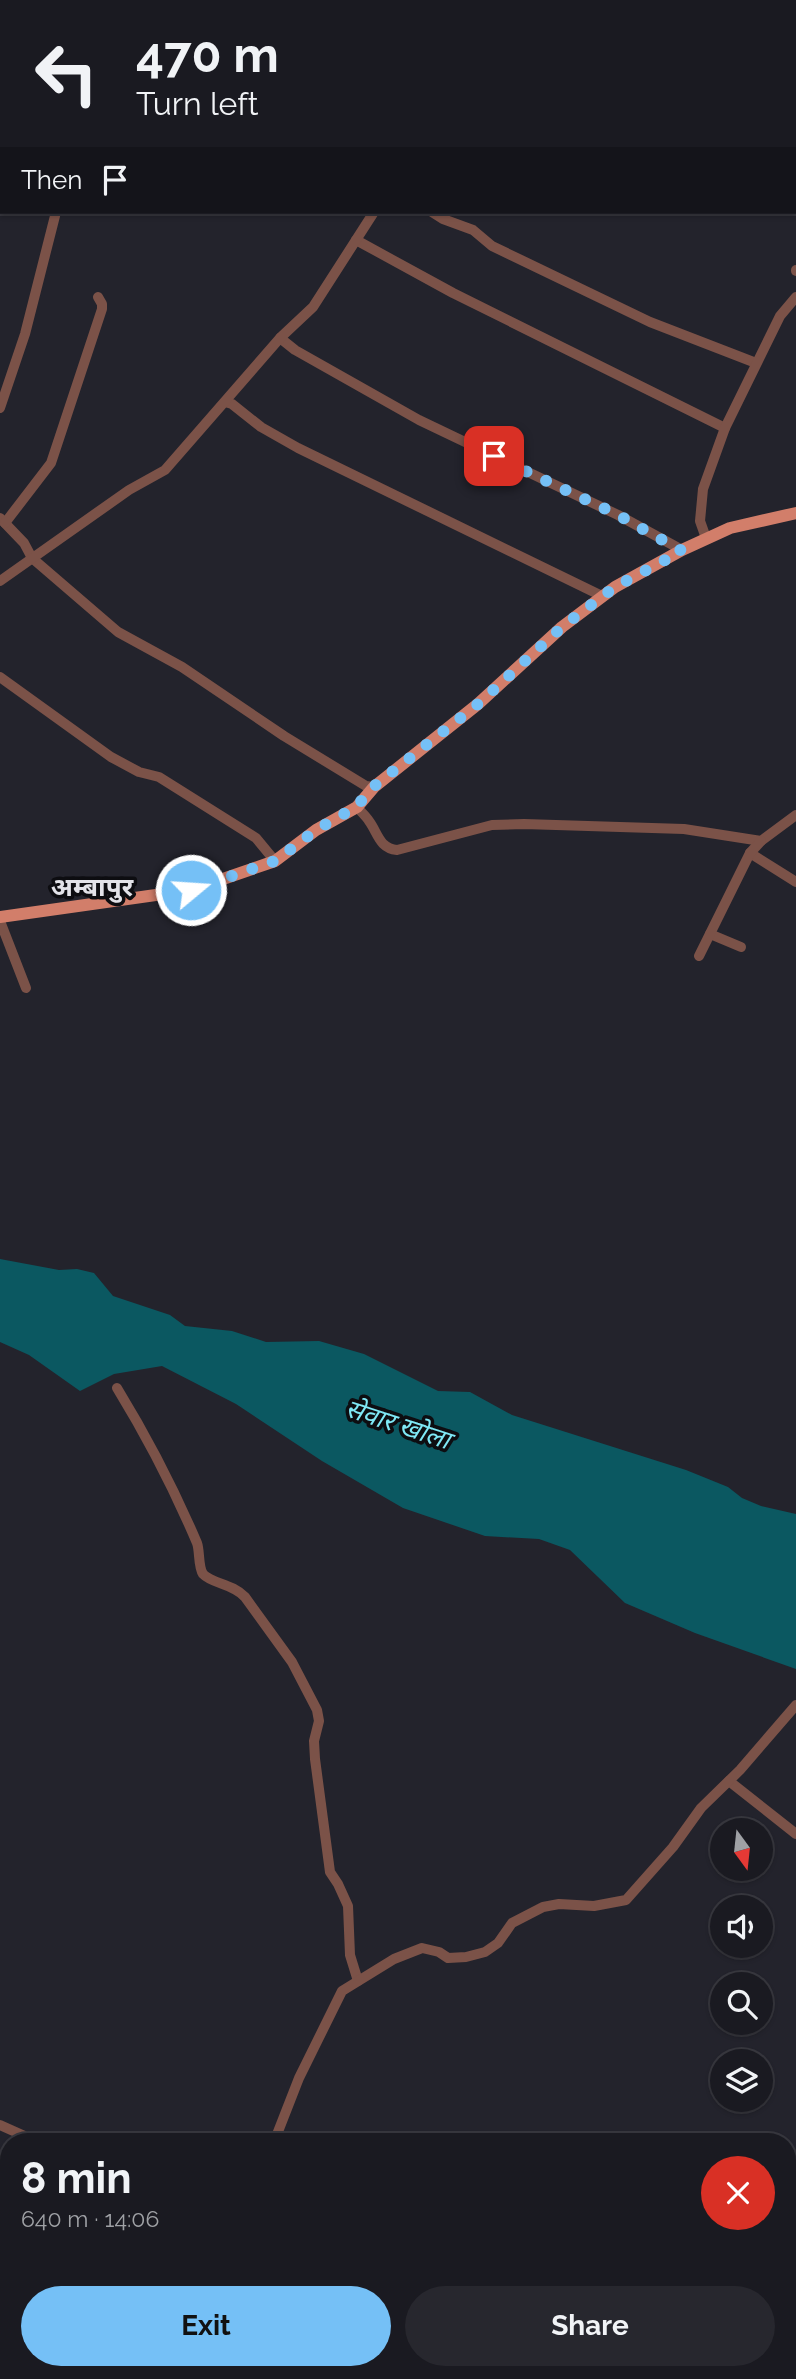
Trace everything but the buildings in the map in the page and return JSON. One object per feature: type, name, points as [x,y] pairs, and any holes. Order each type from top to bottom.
[{"type":"main road","points":[[0,919],[191,890],[275,861],[316,830],[356,807],[373,787],[478,704],[562,627],[602,596],[706,538],[730,528],[796,513]]},
{"type":"street","points":[[0,408],[25,334],[55,214]]},
{"type":"street","points":[[0,581],[129,490],[166,470],[280,338],[313,307],[373,214]]},
{"type":"street","points":[[435,214],[472,230],[492,246],[650,322],[756,363]]},
{"type":"street","points":[[356,240],[453,293],[725,428]]},
{"type":"street","points":[[98,297],[102,309],[51,463],[2,520],[24,543],[32,558],[118,632],[181,667],[284,736],[366,786],[373,787]]},
{"type":"street","points":[[706,538],[700,521],[703,489],[725,428],[780,316],[796,297]]},
{"type":"street","points":[[280,338],[295,350],[419,420],[618,515],[682,551]]},
{"type":"street","points":[[225,402],[298,448],[602,596]]},
{"type":"street","points":[[0,677],[111,758],[139,772],[159,777],[256,838],[275,861]]},
{"type":"street","points":[[356,807],[369,820],[383,845],[390,849],[415,846],[492,825],[513,824],[684,829],[761,841]]},
{"type":"street","points":[[699,956],[750,853],[761,841],[796,815]]},
{"type":"street","points":[[750,853],[796,883]]},
{"type":"street","points":[[0,919],[26,988]]},
{"type":"street","points":[[710,934],[741,947]]},
{"type":"street","points":[[117,1388],[148,1441],[194,1538],[200,1554],[201,1571],[205,1576],[236,1588],[245,1597],[292,1662],[317,1710],[319,1721],[314,1741],[315,1759],[330,1872],[348,1906],[350,1955],[358,1982]]},
{"type":"street","points":[[278,2133],[299,2078],[342,1991],[394,1959],[422,1948],[439,1952],[448,1958],[485,1952],[498,1943],[512,1923],[543,1907],[559,1904],[594,1906],[626,1900],[673,1847],[701,1808],[729,1781],[796,1705]]},
{"type":"street","points":[[729,1781],[796,1834]]},
{"type":"street","points":[[0,2125],[18,2133]]},
{"type":"water","name":"सेवार खोला","points":[[0,1259],[59,1270],[77,1269],[94,1273],[113,1296],[170,1315],[185,1326],[232,1331],[266,1342],[319,1341],[364,1354],[438,1391],[470,1392],[512,1415],[686,1470],[728,1487],[742,1498],[761,1506],[796,1514],[796,1669],[695,1633],[625,1603],[570,1550],[539,1539],[485,1536],[403,1508],[322,1461],[236,1404],[162,1366],[114,1374],[80,1391],[29,1355],[0,1342]]},
{"type":"district","name":"अम्बापुर","points":[[92,887]]},
{"type":"route","points":[[191,890],[275,861],[316,830],[356,807],[373,787],[478,704],[562,627],[615,587],[682,551],[618,515],[494,456]]}]
